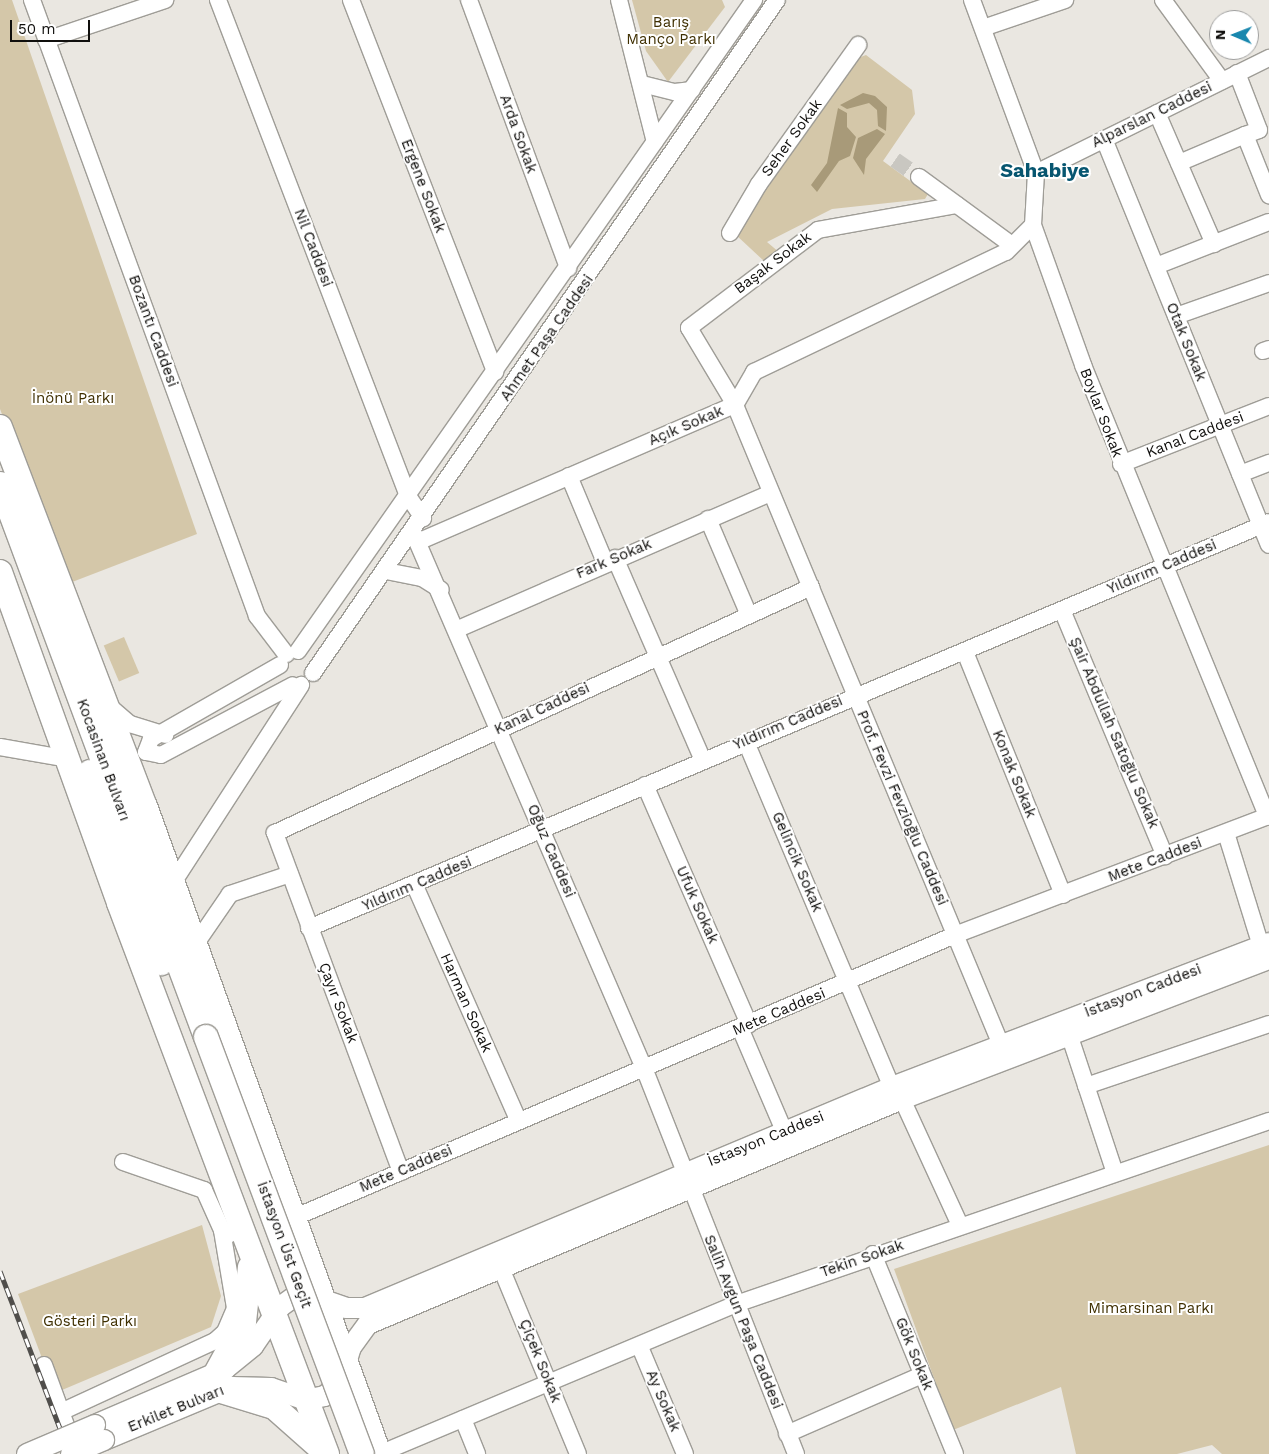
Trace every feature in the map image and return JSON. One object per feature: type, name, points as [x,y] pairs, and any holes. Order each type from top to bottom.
[{"type":"highway","points":[[0,427],[107,704],[379,1454]]},
{"type":"highway","name":"Kocasinan Bulvarı","points":[[0,484],[139,856],[200,1041]]},
{"type":"highway","name":"Kocasinan Bulvarı","points":[[0,526],[114,838],[200,1041]]},
{"type":"highway","points":[[0,572],[325,1454]]},
{"type":"highway","points":[[96,677],[139,856]]},
{"type":"highway","points":[[42,689],[114,838]]},
{"type":"highway","name":"İstasyon Üst Geçit","points":[[200,1041],[346,1454]]},
{"type":"highway","name":"İstasyon Üst Geçit","points":[[200,1041],[362,1454]]},
{"type":"highway","points":[[246,1240],[251,1281],[247,1309],[239,1336],[216,1382],[274,1407],[299,1425],[325,1454]]},
{"type":"main road","name":"İstasyon Caddesi","points":[[306,1400],[336,1388],[347,1364],[355,1339],[368,1324],[501,1268],[785,1133],[1069,1034],[1266,950]]},
{"type":"main road","name":"İstasyon Caddesi","points":[[274,1318],[294,1297],[323,1300],[346,1308],[365,1308],[687,1181],[897,1093],[1001,1045],[1266,950]]},
{"type":"main road","name":"Erkilet Bulvarı","points":[[100,1432],[216,1382],[249,1350],[274,1318]]},
{"type":"main road","name":"Erkilet Bulvarı","points":[[216,1382],[271,1388],[306,1400]]},
{"type":"main road","points":[[27,1454],[100,1432]]},
{"type":"main road","points":[[71,1454],[100,1432]]},
{"type":"street","name":"Bozantı Caddesi","points":[[32,0],[257,616],[288,657]]},
{"type":"street","points":[[46,40],[165,0]]},
{"type":"street","name":"Nil Caddesi","points":[[218,0],[408,496],[423,518]]},
{"type":"street","name":"Ergene Sokak","points":[[351,0],[495,372]]},
{"type":"street","name":"Arda Sokak","points":[[469,0],[568,268]]},
{"type":"street","points":[[619,0],[642,84],[655,142]]},
{"type":"street","name":"Ahmet Paşa Caddesi","points":[[754,0],[741,7],[692,90],[568,268],[408,496],[288,657],[148,742],[146,752],[154,757],[170,750],[297,685],[313,673],[386,571],[417,536],[423,518],[777,0]]},
{"type":"street","name":"Boylar Sokak","points":[[972,0],[1036,174],[1033,225],[1121,464],[1268,816]]},
{"type":"street","points":[[983,28],[1065,0]]},
{"type":"street","points":[[1163,0],[1230,77],[1259,130],[1179,163]]},
{"type":"street","name":"Seher Sokak","points":[[730,233],[759,184],[858,45]]},
{"type":"street","name":"Alparslan Caddesi","points":[[1036,174],[1269,58]]},
{"type":"street","points":[[642,84],[675,92],[692,90]]},
{"type":"street","points":[[1157,113],[1214,244]]},
{"type":"street","points":[[1245,135],[1269,195]]},
{"type":"street","name":"Otak Sokak","points":[[1104,139],[1240,474],[1265,524],[1269,545]]},
{"type":"street","points":[[919,177],[1012,245]]},
{"type":"street","name":"Başak Sokak","points":[[735,405],[689,328],[818,230],[957,206]]},
{"type":"street","points":[[1156,266],[1269,222]]},
{"type":"street","name":"Açık Sokak","points":[[417,536],[569,476],[735,405],[754,372],[1012,245],[1033,225]]},
{"type":"street","points":[[1176,316],[1269,283]]},
{"type":"street","name":"Prof. Fevzi Fevzioğlu Caddesi","points":[[735,405],[1001,1045]]},
{"type":"street","name":"Kanal Caddesi","points":[[1121,464],[1269,406]]},
{"type":"street","points":[[1240,474],[1269,463]]},
{"type":"street","points":[[569,476],[659,656],[703,760]]},
{"type":"street","name":"Fark Sokak","points":[[458,629],[610,560],[771,493]]},
{"type":"street","points":[[708,519],[749,615]]},
{"type":"street","name":"Yıldırım Caddesi","points":[[309,928],[415,886],[855,695],[965,652],[1265,524]]},
{"type":"street","name":"Oğuz Caddesi","points":[[417,536],[644,1068],[687,1181]]},
{"type":"street","points":[[386,571],[422,578],[441,590]]},
{"type":"street","name":"Kanal Caddesi","points":[[275,833],[500,728],[811,587]]},
{"type":"street","name":"Şair Abdullah Satoğlu Sokak","points":[[1062,610],[1165,856]]},
{"type":"street","name":"Konak Sokak","points":[[965,652],[1063,895]]},
{"type":"street","points":[[173,883],[297,685],[283,679],[288,657],[312,659],[313,673]]},
{"type":"street","points":[[107,704],[130,724],[162,733],[170,741],[170,750]]},
{"type":"street","name":"Gelincik Sokak","points":[[746,742],[847,983],[960,1225]]},
{"type":"street","points":[[0,747],[68,759]]},
{"type":"street","name":"Ufuk Sokak","points":[[644,785],[744,1026],[785,1133]]},
{"type":"street","name":"Mete Caddesi","points":[[293,1218],[518,1120],[847,983],[955,935],[1268,816]]},
{"type":"street","name":"Çayır Sokak","points":[[275,833],[401,1172]]},
{"type":"street","points":[[1226,833],[1266,950]]},
{"type":"street","points":[[195,945],[230,894],[290,874]]},
{"type":"street","name":"Harman Sokak","points":[[415,886],[518,1120]]},
{"type":"street","points":[[1086,1086],[1269,1024]]},
{"type":"street","points":[[1069,1034],[1115,1173]]},
{"type":"street","name":"Tekin Sokak","points":[[379,1454],[640,1347],[736,1304],[873,1254],[1269,1121]]},
{"type":"street","points":[[61,1412],[215,1341],[225,1332],[234,1308],[222,1230],[204,1190],[123,1162]]},
{"type":"street","name":"Salih Avgun Paşa Caddesi","points":[[687,1181],[736,1304],[789,1446]]},
{"type":"street","points":[[222,1230],[246,1240]]},
{"type":"street","name":"Gök Sokak","points":[[873,1254],[955,1454]]},
{"type":"street","name":"Çiçek Sokak","points":[[501,1268],[578,1454]]},
{"type":"street","name":"Ay Sokak","points":[[640,1347],[685,1454]]},
{"type":"street","points":[[44,1365],[77,1454]]},
{"type":"street","points":[[789,1446],[922,1375]]},
{"type":"street","points":[[462,1419],[477,1454]]},
{"type":"green space","name":"İnönü Parkı","points":[[0,0],[12,0],[197,534],[67,584],[0,409]]},
{"type":"green space","name":"Barış Manço Parkı","points":[[632,0],[722,0],[725,7],[668,82],[646,51]]},
{"type":"green space","points":[[866,55],[912,90],[915,114],[883,161],[928,194],[925,199],[832,209],[767,242],[780,253],[765,262],[735,234],[853,60]]},
{"type":"green space","points":[[124,637],[139,673],[119,681],[104,646]]},
{"type":"green space","name":"Mimarsinan Parkı","points":[[1269,1145],[1269,1454],[1222,1454],[1212,1445],[1177,1454],[1076,1454],[1061,1387],[953,1430],[894,1269]]},
{"type":"green space","name":"Gösteri Parkı","points":[[202,1225],[221,1296],[211,1327],[55,1393],[18,1294]]},
{"type":"shaded area","points":[[863,93],[875,96],[887,107],[886,131],[878,126],[877,110],[869,103],[847,109],[840,105]]},
{"type":"shaded area","points":[[838,108],[847,113],[847,127],[856,137],[850,156],[839,161],[817,192],[811,185],[827,163]]},
{"type":"shaded area","points":[[877,129],[885,134],[866,159],[864,175],[853,158],[858,138]]},
{"type":"tunnel","points":[[895,160],[919,177]]},
{"type":"railway","points":[[0,1271],[70,1454]]},
{"type":"district","name":"Sahabiye","points":[[1045,170]]}]
